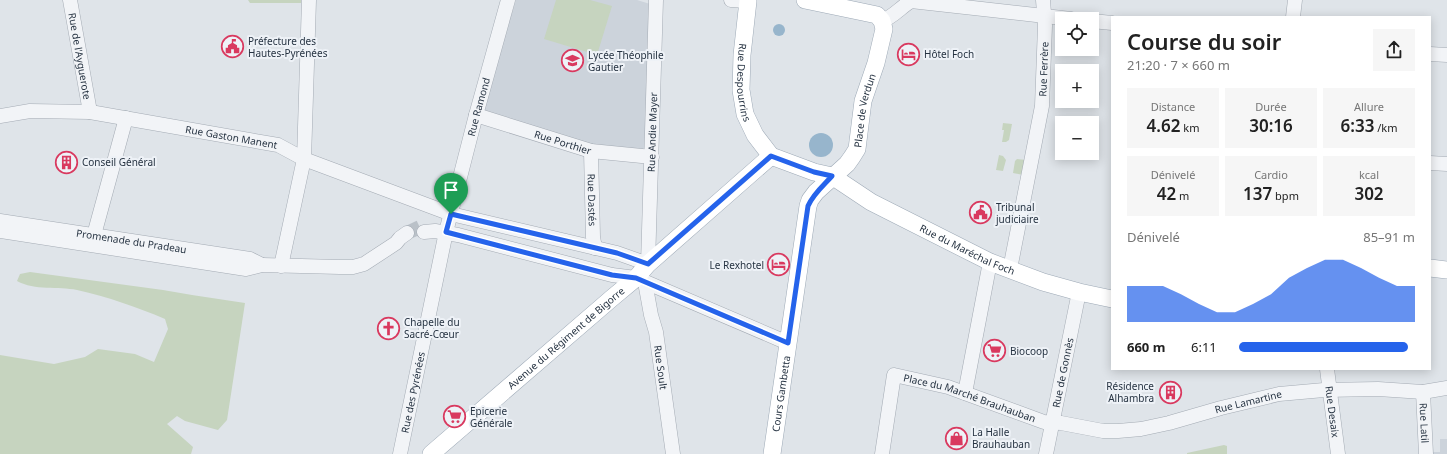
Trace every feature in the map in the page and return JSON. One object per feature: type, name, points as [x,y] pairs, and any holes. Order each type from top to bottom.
[{"type":"main road","name":"Rue Despourrins","points":[[749,0],[742,55],[741,90],[745,114],[755,135],[771,156]]},
{"type":"main road","points":[[805,0],[869,12],[877,15],[882,21]]},
{"type":"main road","name":"Place de Verdun","points":[[832,176],[847,164],[857,148],[863,102],[876,63],[884,29],[882,21]]},
{"type":"main road","points":[[771,156],[814,172],[832,176]]},
{"type":"main road","name":"Avenue du Régiment de Bigorre","points":[[431,454],[612,298],[641,280],[648,264],[771,156]]},
{"type":"main road","name":"Rue du Maréchal Foch","points":[[832,176],[871,202],[990,262],[1043,282],[1111,299]]},
{"type":"main road","name":"Cours Gambetta","points":[[772,454],[808,206],[810,200],[816,192],[832,176]]},
{"type":"main road","points":[[1431,268],[1447,270]]},
{"type":"street","name":"Rue de l'Ayguerote","points":[[70,0],[90,112]]},
{"type":"street","points":[[281,266],[304,159],[309,0]]},
{"type":"street","name":"Rue Ramond","points":[[451,214],[476,115],[508,0]]},
{"type":"street","name":"Rue Andie Mayer","points":[[648,264],[656,0]]},
{"type":"street","points":[[730,0],[749,0]]},
{"type":"street","points":[[882,21],[889,18],[911,0],[1055,17]]},
{"type":"street","name":"Rue Ferrère","points":[[1010,269],[1040,122],[1044,77],[1045,16],[1043,0]]},
{"type":"street","points":[[1293,16],[1295,0]]},
{"type":"street","points":[[1099,22],[1111,23]]},
{"type":"street","points":[[1431,54],[1447,55]]},
{"type":"street","name":"Rue Gaston Manent","points":[[0,116],[30,111],[90,112],[278,145],[304,159],[451,214],[595,248],[648,264]]},
{"type":"street","name":"Rue Porthier","points":[[476,115],[591,151],[652,157]]},
{"type":"street","points":[[82,244],[90,241],[94,235],[126,118]]},
{"type":"street","name":"Rue Dastés","points":[[591,151],[595,248]]},
{"type":"street","points":[[1431,163],[1447,164]]},
{"type":"street","points":[[451,214],[423,229],[446,232],[612,275],[641,280],[788,343]]},
{"type":"street","name":"Rue des Pyrénées","points":[[400,454],[451,214]]},
{"type":"street","name":"Promenade du Pradeau","points":[[0,221],[250,259],[262,265]]},
{"type":"street","name":"Promenade du Pradeau","points":[[0,231],[246,269],[262,265],[353,267],[364,264],[405,238]]},
{"type":"street","points":[[966,393],[990,262]]},
{"type":"street","name":"Rue Soult","points":[[641,280],[656,332],[673,454]]},
{"type":"street","name":"Rue de Gonnès","points":[[1046,454],[1079,292]]},
{"type":"street","name":"Rue Desaix","points":[[1327,370],[1338,454]]},
{"type":"street","name":"Place du Marché Brauhauban","points":[[882,454],[894,375],[966,393],[1044,422],[1052,422]]},
{"type":"street","name":"Rue Lamartine","points":[[1052,422],[1102,431],[1126,430],[1169,423],[1221,408],[1279,394],[1329,390],[1378,389],[1423,392],[1447,388]]},
{"type":"street","name":"Rue Latil","points":[[1423,392],[1426,454]]},
{"type":"shaded area","name":"Lycée Théophile Gautier","points":[[516,0],[637,0],[650,4],[647,146],[641,150],[589,145],[481,113]]},
{"type":"shaded area","points":[[1440,439],[1447,439],[1447,454],[1431,454],[1431,452],[1440,452]]},
{"type":"green space","points":[[248,0],[301,0],[301,3],[250,3]]},
{"type":"green space","points":[[556,0],[590,0],[612,6],[597,55],[544,39]]},
{"type":"green space","points":[[1003,123],[1012,124],[1009,140],[1006,142],[1002,142],[1004,130],[1002,130]]},
{"type":"green space","points":[[999,155],[1003,156],[1006,160],[1003,171],[996,170]]},
{"type":"green space","points":[[1017,159],[1026,160],[1023,175],[1013,173],[1015,161]]},
{"type":"green space","points":[[30,272],[245,303],[227,420],[218,430],[185,421],[177,416],[167,424],[193,447],[191,454],[0,454],[0,355],[54,364],[85,357],[98,349],[135,354],[154,362],[168,329],[165,319],[111,299],[77,290],[31,286],[17,281],[20,274]]},
{"type":"green space","points":[[1224,445],[1227,446],[1227,454],[1187,454],[1187,453]]},
{"type":"water","points":[[777,24],[781,24],[785,30],[781,36],[777,36],[773,32],[773,28]]},
{"type":"water","points":[[821,133],[826,134],[832,140],[832,150],[826,156],[821,157],[816,156],[810,150],[809,145],[810,140],[816,134]]},
{"type":"tunnel","points":[[407,233],[422,226]]},
{"type":"place","name":"Préfecture des Hautes-Pyrénées","points":[[232,47]]},
{"type":"place","name":"Hôtel Foch","points":[[909,54]]},
{"type":"place","name":"Lycée Théophile Gautier","points":[[573,61]]},
{"type":"place","name":"Conseil Général","points":[[67,162]]},
{"type":"place","name":"Tribunal judiciaire","points":[[981,213]]},
{"type":"place","name":"Le Rexhotel","points":[[779,265]]},
{"type":"place","name":"Chapelle du Sacré-Cœur","points":[[388,328]]},
{"type":"place","name":"Biocoop","points":[[994,351]]},
{"type":"place","name":"Résidence Alhambra","points":[[1170,392]]},
{"type":"place","name":"Epicerie Générale","points":[[455,417]]},
{"type":"place","name":"La Halle Brauhauban","points":[[956,438]]},
{"type":"route","points":[[771,156],[814,172],[832,176],[816,192],[810,200],[808,206],[788,343],[636,278],[612,275],[446,232],[451,214],[617,253],[648,264],[771,156]]}]
